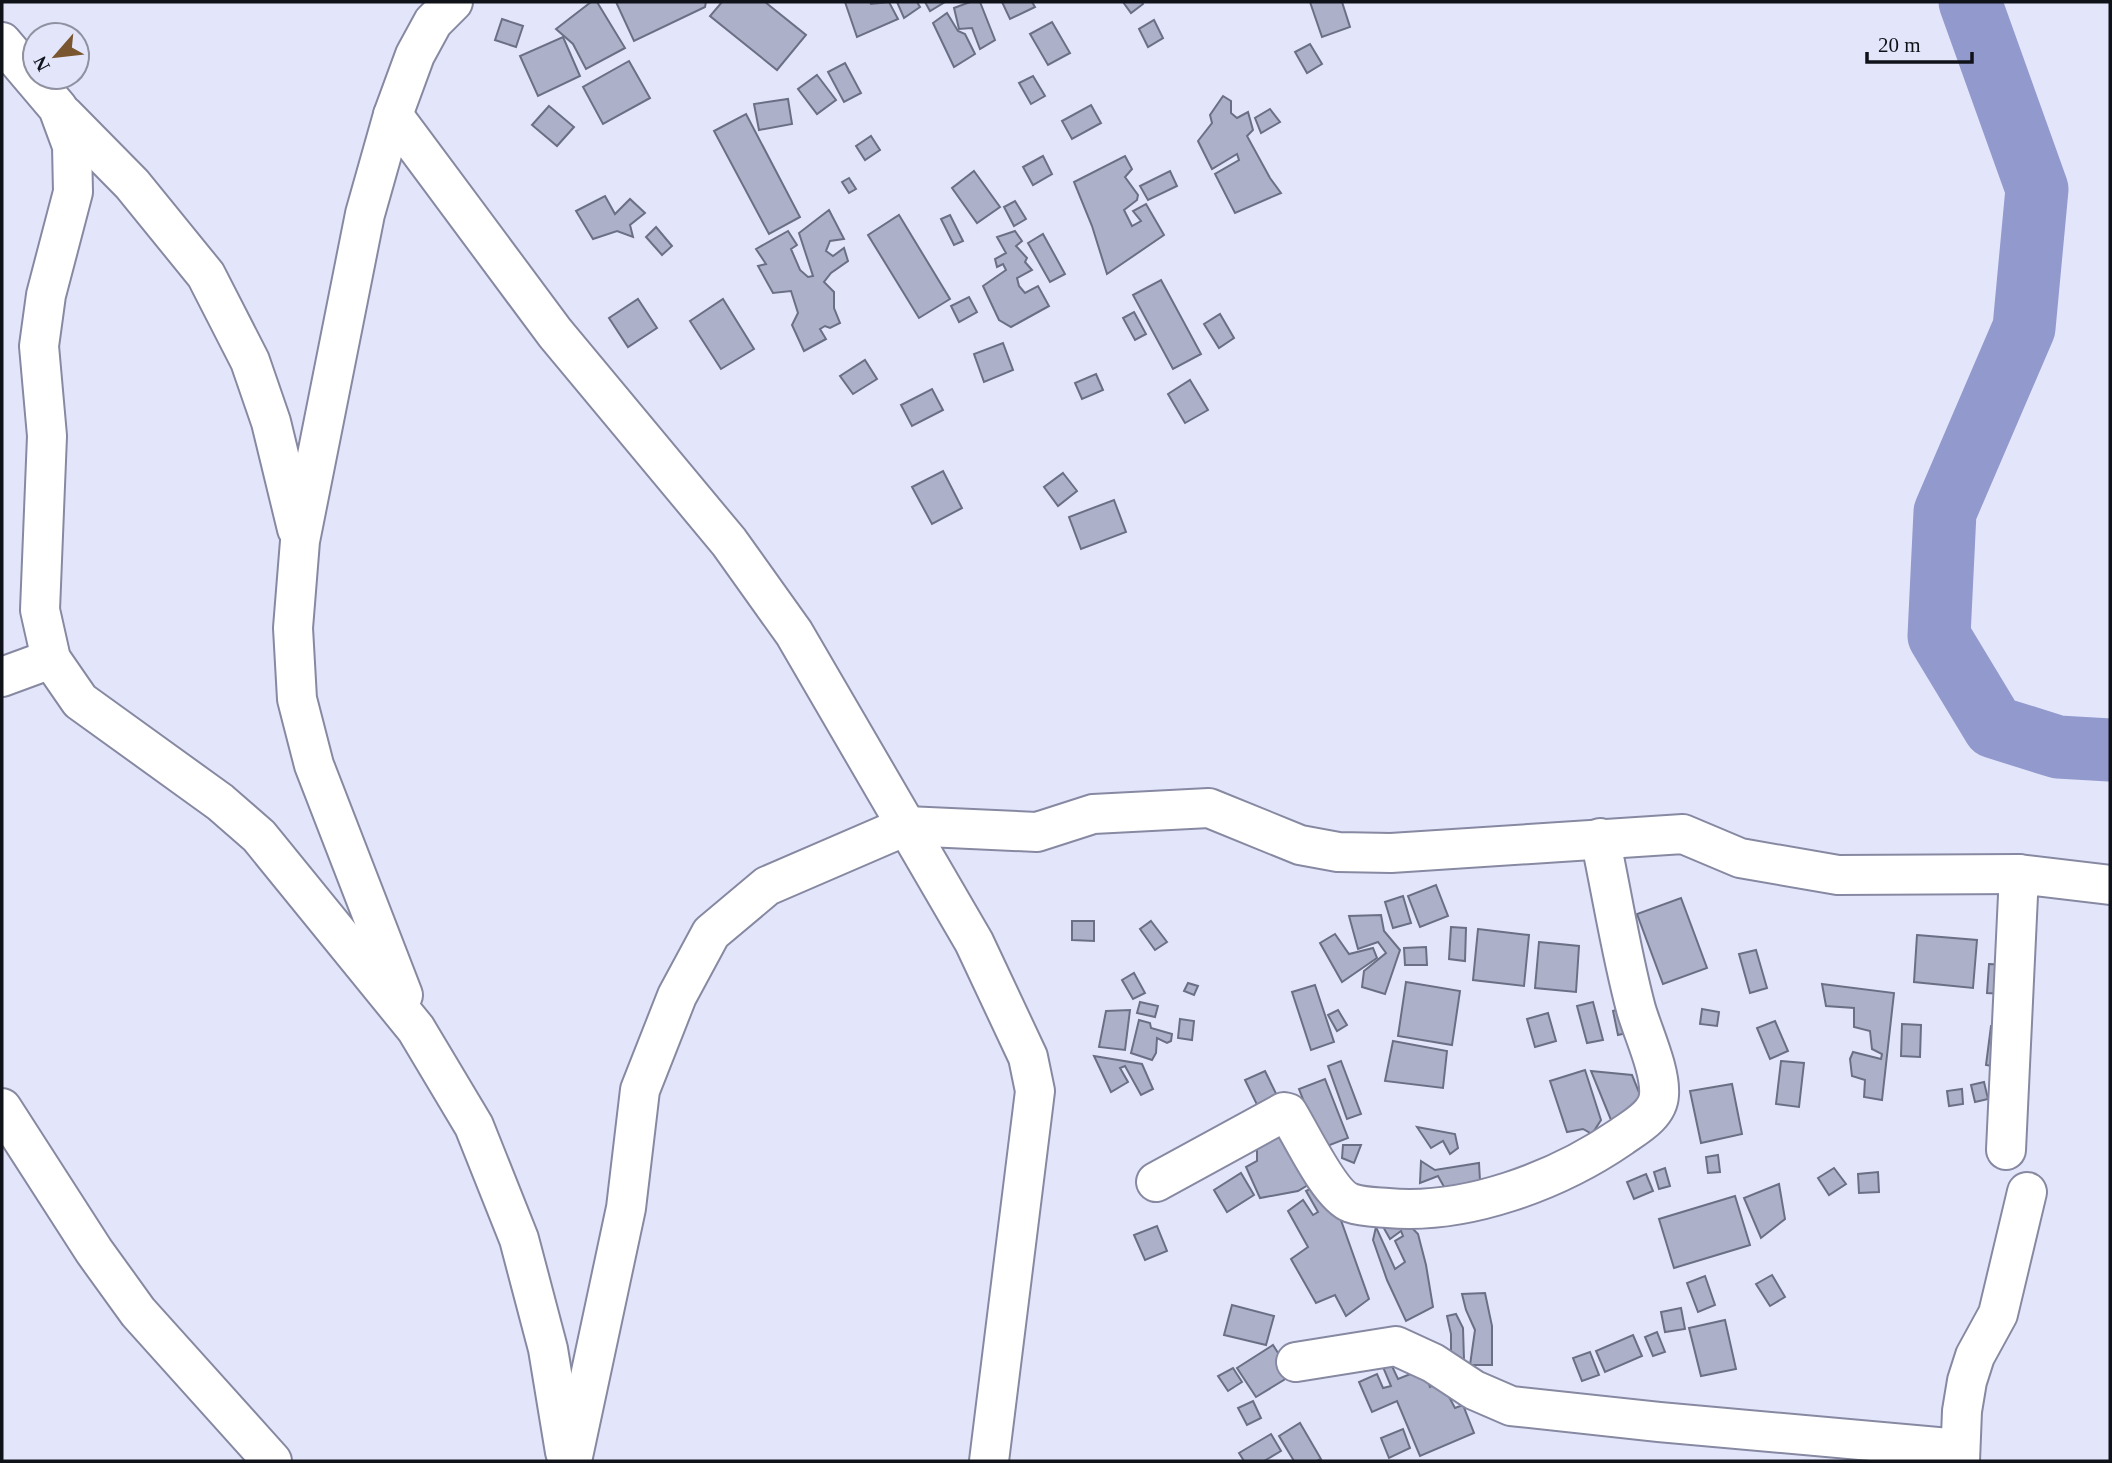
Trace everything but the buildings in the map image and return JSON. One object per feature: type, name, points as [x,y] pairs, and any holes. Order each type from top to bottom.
[{"type":"street","points":[[416,1029],[314,765],[297,699],[293,628],[300,541],[365,214],[393,115],[415,55],[433,22],[453,2]]},
{"type":"street","points":[[2,42],[58,108],[132,184],[206,275],[250,361],[271,422],[300,541]]},
{"type":"street","points":[[58,108],[72,146],[74,192],[46,295],[39,346],[47,436],[40,610],[51,659],[80,701],[220,803],[259,836],[416,1029],[474,1126],[519,1239],[548,1349],[569,1461]]},
{"type":"street","points":[[393,115],[555,333],[729,542],[794,633],[974,942],[1028,1057],[1035,1091],[989,1461]]},
{"type":"street","points":[[2,677],[51,659]]},
{"type":"street","points":[[569,1461],[626,1208],[640,1090],[677,996],[711,933],[767,886],[906,826],[1037,831],[1093,814],[1209,808],[1300,845],[1338,852],[1391,853],[1683,834],[1740,858],[1838,875],[2019,874],[2110,885]]},
{"type":"street","points":[[1156,1182],[1284,1112],[1288,1113],[1334,1190],[1350,1203],[1400,1209],[1443,1206],[1485,1198],[1533,1183],[1605,1147],[1643,1122],[1660,1097],[1654,1063],[1636,1007],[1600,838]]},
{"type":"street","points":[[2006,1150],[2019,874]]},
{"type":"street","points":[[2,1108],[94,1251],[138,1312],[272,1461]]},
{"type":"street","points":[[1296,1362],[1396,1346],[1433,1363],[1474,1390],[1511,1406],[1960,1455],[1962,1411],[1967,1381],[1975,1356],[1998,1314],[2027,1192]]},
{"type":"waterway","points":[[1970,2],[2037,189],[2024,328],[1945,512],[1939,636],[1994,727],[2058,747],[2110,750]]}]
